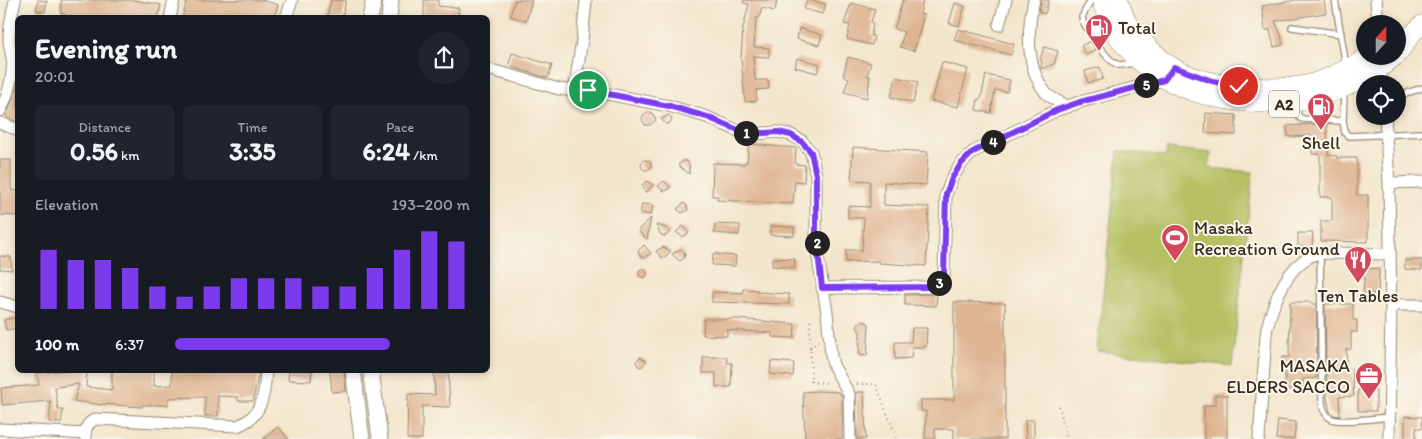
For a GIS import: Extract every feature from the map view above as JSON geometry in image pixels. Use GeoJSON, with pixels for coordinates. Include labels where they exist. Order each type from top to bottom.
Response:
{"type":"FeatureCollection","features":[{"type":"Feature","properties":{"kind":"main road","name":"A2"},"geometry":{"type":"LineString","coordinates":[[1101,0],[1105,13],[1119,38],[1169,74],[1184,90],[1205,96],[1237,102],[1286,98],[1309,100],[1344,87],[1378,66]]}},
{"type":"Feature","properties":{"kind":"main road","name":"A2"},"geometry":{"type":"LineString","coordinates":[[1119,0],[1146,56]]}},
{"type":"Feature","properties":{"kind":"main road","name":"A2"},"geometry":{"type":"LineString","coordinates":[[1406,43],[1415,31]]}},
{"type":"Feature","properties":{"kind":"main road","name":"A2"},"geometry":{"type":"LineString","coordinates":[[1286,98],[1309,84],[1346,68],[1378,66]]}},
{"type":"Feature","properties":{"kind":"street"},"geometry":{"type":"LineString","coordinates":[[0,111],[5,102],[10,79],[12,60],[9,40],[11,15],[15,0]]}},
{"type":"Feature","properties":{"kind":"street"},"geometry":{"type":"LineString","coordinates":[[171,15],[174,0]]}},
{"type":"Feature","properties":{"kind":"street"},"geometry":{"type":"LineString","coordinates":[[287,15],[292,0]]}},
{"type":"Feature","properties":{"kind":"street"},"geometry":{"type":"LineString","coordinates":[[371,15],[374,0]]}},
{"type":"Feature","properties":{"kind":"street"},"geometry":{"type":"LineString","coordinates":[[390,15],[392,0]]}},
{"type":"Feature","properties":{"kind":"street"},"geometry":{"type":"LineString","coordinates":[[574,91],[586,0]]}},
{"type":"Feature","properties":{"kind":"street"},"geometry":{"type":"LineString","coordinates":[[998,26],[1006,0]]}},
{"type":"Feature","properties":{"kind":"street"},"geometry":{"type":"LineString","coordinates":[[1034,0],[1031,13],[1029,48],[1034,71],[1045,93],[1068,107]]}},
{"type":"Feature","properties":{"kind":"street"},"geometry":{"type":"LineString","coordinates":[[1376,0],[1377,15]]}},
{"type":"Feature","properties":{"kind":"street"},"geometry":{"type":"LineString","coordinates":[[490,70],[559,89],[588,90],[669,106],[707,117],[743,132],[752,134],[778,132],[791,135],[802,142],[811,152],[816,175],[816,234],[822,288],[827,312],[831,356],[849,394],[850,439]]}},
{"type":"Feature","properties":{"kind":"street"},"geometry":{"type":"LineString","coordinates":[[822,288],[932,287],[937,285],[944,275],[946,194],[952,178],[961,164],[973,152],[1068,107],[1169,74]]}},
{"type":"Feature","properties":{"kind":"street"},"geometry":{"type":"LineString","coordinates":[[0,123],[15,129]]}},
{"type":"Feature","properties":{"kind":"street"},"geometry":{"type":"LineString","coordinates":[[1386,125],[1391,305],[1390,439]]}},
{"type":"Feature","properties":{"kind":"street"},"geometry":{"type":"LineString","coordinates":[[1389,183],[1422,182]]}},
{"type":"Feature","properties":{"kind":"street"},"geometry":{"type":"LineString","coordinates":[[1259,439],[1267,330],[1273,307],[1285,283],[1298,264],[1310,256],[1320,253],[1390,254]]}},
{"type":"Feature","properties":{"kind":"street"},"geometry":{"type":"LineString","coordinates":[[0,302],[15,306]]}},
{"type":"Feature","properties":{"kind":"street"},"geometry":{"type":"LineString","coordinates":[[1391,305],[1422,305]]}},
{"type":"Feature","properties":{"kind":"street"},"geometry":{"type":"LineString","coordinates":[[0,429],[86,436],[90,422],[96,419],[237,426],[247,422],[259,408],[266,386],[266,373]]}},
{"type":"Feature","properties":{"kind":"street"},"geometry":{"type":"LineString","coordinates":[[353,373],[362,439]]}},
{"type":"Feature","properties":{"kind":"street"},"geometry":{"type":"LineString","coordinates":[[371,373],[380,439]]}},
{"type":"Feature","properties":{"kind":"lane"},"geometry":{"type":"LineString","coordinates":[[1091,0],[1082,17],[1083,22],[1111,62],[1120,65],[1146,56]]}},
{"type":"Feature","properties":{"kind":"lane"},"geometry":{"type":"LineString","coordinates":[[1335,0],[1346,68]]}},
{"type":"Feature","properties":{"kind":"lane"},"geometry":{"type":"LineString","coordinates":[[1292,27],[1340,34]]}},
{"type":"Feature","properties":{"kind":"lane"},"geometry":{"type":"LineString","coordinates":[[1344,87],[1343,121],[1345,133],[1349,136],[1422,133]]}},
{"type":"Feature","properties":{"kind":"lane"},"geometry":{"type":"LineString","coordinates":[[1406,93],[1422,88]]}},
{"type":"Feature","properties":{"kind":"lane"},"geometry":{"type":"LineString","coordinates":[[1286,98],[1302,120],[1343,121]]}},
{"type":"Feature","properties":{"kind":"lane"},"geometry":{"type":"LineString","coordinates":[[1320,253],[1322,403],[1324,412],[1332,419],[1341,420],[1389,417]]}},
{"type":"Feature","properties":{"kind":"path"},"geometry":{"type":"LineString","coordinates":[[810,321],[811,382],[876,384],[897,439]]}},
{"type":"Feature","properties":{"kind":"path"},"geometry":{"type":"LineString","coordinates":[[1059,406],[1067,439]]}},
{"type":"Feature","properties":{"kind":"green space","name":"Masaka Recreation Ground"},"geometry":{"type":"Polygon","coordinates":[[[1167,148],[1211,153],[1209,168],[1253,172],[1232,366],[1097,351],[1118,151],[1166,156],[1167,148]]]}},
{"type":"Feature","properties":{"kind":"building"},"geometry":{"type":"Polygon","coordinates":[[[38,0],[47,1],[45,12],[36,10],[38,0]]]}},
{"type":"Feature","properties":{"kind":"building"},"geometry":{"type":"Polygon","coordinates":[[[61,0],[134,0],[161,5],[159,15],[61,14],[61,0]]]}},
{"type":"Feature","properties":{"kind":"building"},"geometry":{"type":"Polygon","coordinates":[[[187,0],[262,0],[278,5],[275,15],[253,13],[252,15],[183,15],[187,0]]]}},
{"type":"Feature","properties":{"kind":"building"},"geometry":{"type":"Polygon","coordinates":[[[331,0],[346,0],[343,15],[328,15],[331,0]]]}},
{"type":"Feature","properties":{"kind":"building"},"geometry":{"type":"Polygon","coordinates":[[[424,0],[438,0],[438,6],[459,8],[458,15],[424,15],[424,0]]]}},
{"type":"Feature","properties":{"kind":"building"},"geometry":{"type":"Polygon","coordinates":[[[515,0],[532,0],[526,21],[510,16],[515,0]]]}},
{"type":"Feature","properties":{"kind":"building"},"geometry":{"type":"Polygon","coordinates":[[[744,0],[777,0],[775,11],[762,8],[759,18],[756,18],[754,47],[769,48],[769,57],[753,56],[755,80],[768,80],[769,89],[756,90],[757,101],[745,102],[741,58],[743,28],[749,4],[743,3],[744,0]]]}},
{"type":"Feature","properties":{"kind":"building"},"geometry":{"type":"Polygon","coordinates":[[[807,0],[826,4],[823,14],[804,9],[807,0]]]}},
{"type":"Feature","properties":{"kind":"building"},"geometry":{"type":"Polygon","coordinates":[[[903,0],[923,0],[920,14],[924,15],[914,51],[900,47],[904,32],[894,29],[903,0]]]}},
{"type":"Feature","properties":{"kind":"building"},"geometry":{"type":"Polygon","coordinates":[[[1041,0],[1049,0],[1045,14],[1039,12],[1041,0]]]}},
{"type":"Feature","properties":{"kind":"building"},"geometry":{"type":"Polygon","coordinates":[[[1296,0],[1324,0],[1326,13],[1275,21],[1283,45],[1274,47],[1270,30],[1265,30],[1262,6],[1296,0]]]}},
{"type":"Feature","properties":{"kind":"building"},"geometry":{"type":"Polygon","coordinates":[[[851,3],[875,9],[871,22],[873,23],[871,36],[874,36],[872,45],[847,39],[850,25],[844,24],[851,3]]]}},
{"type":"Feature","properties":{"kind":"building"},"geometry":{"type":"Polygon","coordinates":[[[955,3],[965,6],[959,26],[949,23],[955,3]]]}},
{"type":"Feature","properties":{"kind":"building"},"geometry":{"type":"Polygon","coordinates":[[[799,28],[822,35],[819,45],[797,39],[799,28]]]}},
{"type":"Feature","properties":{"kind":"building"},"geometry":{"type":"Polygon","coordinates":[[[958,29],[1014,44],[1011,55],[954,40],[958,29]]]}},
{"type":"Feature","properties":{"kind":"building"},"geometry":{"type":"Polygon","coordinates":[[[1090,41],[1096,50],[1086,55],[1081,46],[1090,41]]]}},
{"type":"Feature","properties":{"kind":"building"},"geometry":{"type":"Polygon","coordinates":[[[1044,47],[1058,51],[1054,64],[1041,69],[1042,61],[1040,60],[1044,47]]]}},
{"type":"Feature","properties":{"kind":"building"},"geometry":{"type":"Polygon","coordinates":[[[512,53],[552,65],[548,78],[508,66],[512,53]]]}},
{"type":"Feature","properties":{"kind":"building"},"geometry":{"type":"Polygon","coordinates":[[[848,57],[871,63],[867,76],[870,76],[867,98],[844,92],[849,78],[843,76],[848,57]]]}},
{"type":"Feature","properties":{"kind":"building"},"geometry":{"type":"Polygon","coordinates":[[[797,58],[820,64],[817,73],[795,67],[797,58]]]}},
{"type":"Feature","properties":{"kind":"building"},"geometry":{"type":"Polygon","coordinates":[[[942,62],[968,69],[958,107],[931,101],[942,62]]]}},
{"type":"Feature","properties":{"kind":"building"},"geometry":{"type":"Polygon","coordinates":[[[1100,67],[1103,79],[1088,83],[1085,71],[1100,67]]]}},
{"type":"Feature","properties":{"kind":"building"},"geometry":{"type":"Polygon","coordinates":[[[986,75],[1010,80],[1007,92],[995,90],[991,113],[976,110],[978,99],[981,99],[986,75]]]}},
{"type":"Feature","properties":{"kind":"building"},"geometry":{"type":"Polygon","coordinates":[[[896,77],[918,82],[913,103],[891,97],[896,77]]]}},
{"type":"Feature","properties":{"kind":"building"},"geometry":{"type":"Polygon","coordinates":[[[15,93],[15,121],[6,117],[15,93]]]}},
{"type":"Feature","properties":{"kind":"building"},"geometry":{"type":"Polygon","coordinates":[[[1326,111],[1327,116],[1312,115],[1311,112],[1326,111]]]}},
{"type":"Feature","properties":{"kind":"building"},"geometry":{"type":"Polygon","coordinates":[[[648,112],[653,114],[656,120],[650,125],[645,125],[642,119],[644,114],[648,112]]]}},
{"type":"Feature","properties":{"kind":"building"},"geometry":{"type":"Polygon","coordinates":[[[1206,113],[1236,115],[1236,135],[1205,133],[1206,113]]]}},
{"type":"Feature","properties":{"kind":"building"},"geometry":{"type":"Polygon","coordinates":[[[669,115],[672,119],[670,123],[666,124],[661,119],[669,115]]]}},
{"type":"Feature","properties":{"kind":"building"},"geometry":{"type":"Polygon","coordinates":[[[1327,125],[1328,155],[1337,156],[1337,158],[1357,158],[1357,195],[1368,195],[1368,242],[1321,241],[1321,221],[1332,221],[1332,197],[1320,197],[1320,154],[1312,154],[1311,136],[1288,137],[1287,126],[1327,125]]]}},
{"type":"Feature","properties":{"kind":"building"},"geometry":{"type":"Polygon","coordinates":[[[749,144],[796,148],[795,164],[805,165],[804,182],[795,181],[793,204],[717,200],[718,196],[712,196],[713,163],[744,164],[747,162],[749,144]]]}},
{"type":"Feature","properties":{"kind":"building"},"geometry":{"type":"Polygon","coordinates":[[[853,147],[928,152],[926,185],[884,182],[884,205],[929,207],[926,266],[879,263],[879,261],[846,262],[846,250],[862,250],[864,218],[848,218],[848,206],[870,207],[870,181],[851,180],[853,147]]]}},
{"type":"Feature","properties":{"kind":"building"},"geometry":{"type":"Polygon","coordinates":[[[0,160],[11,160],[11,190],[15,191],[15,216],[0,215],[0,160]]]}},
{"type":"Feature","properties":{"kind":"building"},"geometry":{"type":"Polygon","coordinates":[[[644,160],[648,160],[651,165],[650,169],[644,170],[641,167],[641,163],[644,160]]]}},
{"type":"Feature","properties":{"kind":"building"},"geometry":{"type":"Polygon","coordinates":[[[683,161],[687,161],[689,164],[689,174],[678,165],[683,161]]]}},
{"type":"Feature","properties":{"kind":"building"},"geometry":{"type":"Polygon","coordinates":[[[647,181],[653,185],[646,193],[642,185],[647,181]]]}},
{"type":"Feature","properties":{"kind":"building"},"geometry":{"type":"Polygon","coordinates":[[[664,181],[670,186],[668,190],[664,191],[658,186],[664,181]]]}},
{"type":"Feature","properties":{"kind":"building"},"geometry":{"type":"Polygon","coordinates":[[[684,203],[688,210],[682,213],[677,209],[684,203]]]}},
{"type":"Feature","properties":{"kind":"building"},"geometry":{"type":"Polygon","coordinates":[[[642,204],[653,205],[651,215],[640,213],[642,204]]]}},
{"type":"Feature","properties":{"kind":"building"},"geometry":{"type":"Polygon","coordinates":[[[651,218],[647,239],[639,231],[651,218]]]}},
{"type":"Feature","properties":{"kind":"building"},"geometry":{"type":"Polygon","coordinates":[[[715,224],[740,225],[739,235],[714,233],[715,224]]]}},
{"type":"Feature","properties":{"kind":"building"},"geometry":{"type":"Polygon","coordinates":[[[656,225],[666,228],[671,232],[665,236],[661,235],[656,225]]]}},
{"type":"Feature","properties":{"kind":"building"},"geometry":{"type":"Polygon","coordinates":[[[683,226],[689,233],[683,237],[676,232],[683,226]]]}},
{"type":"Feature","properties":{"kind":"building"},"geometry":{"type":"Polygon","coordinates":[[[770,226],[794,227],[794,236],[770,235],[770,226]]]}},
{"type":"Feature","properties":{"kind":"building"},"geometry":{"type":"Polygon","coordinates":[[[1298,233],[1313,233],[1312,247],[1298,247],[1298,233]]]}},
{"type":"Feature","properties":{"kind":"building"},"geometry":{"type":"Polygon","coordinates":[[[644,245],[651,253],[644,258],[640,256],[638,251],[644,245]]]}},
{"type":"Feature","properties":{"kind":"building"},"geometry":{"type":"Polygon","coordinates":[[[663,247],[671,251],[662,258],[656,251],[663,247]]]}},
{"type":"Feature","properties":{"kind":"building"},"geometry":{"type":"Polygon","coordinates":[[[681,249],[685,253],[684,258],[680,261],[672,254],[681,249]]]}},
{"type":"Feature","properties":{"kind":"building"},"geometry":{"type":"Polygon","coordinates":[[[713,254],[736,256],[735,266],[712,265],[713,254]]]}},
{"type":"Feature","properties":{"kind":"building"},"geometry":{"type":"Polygon","coordinates":[[[0,256],[11,257],[12,270],[0,269],[0,256]]]}},
{"type":"Feature","properties":{"kind":"building"},"geometry":{"type":"Polygon","coordinates":[[[772,258],[795,259],[794,268],[772,266],[772,258]]]}},
{"type":"Feature","properties":{"kind":"building"},"geometry":{"type":"Polygon","coordinates":[[[1405,260],[1422,260],[1422,270],[1405,269],[1405,260]]]}},
{"type":"Feature","properties":{"kind":"building"},"geometry":{"type":"Polygon","coordinates":[[[643,268],[648,273],[643,278],[638,273],[643,268]]]}},
{"type":"Feature","properties":{"kind":"building"},"geometry":{"type":"Polygon","coordinates":[[[1365,268],[1379,269],[1378,294],[1363,293],[1365,268]]]}},
{"type":"Feature","properties":{"kind":"building"},"geometry":{"type":"Polygon","coordinates":[[[743,289],[789,294],[789,304],[712,302],[712,292],[743,293],[743,289]]]}},
{"type":"Feature","properties":{"kind":"building"},"geometry":{"type":"Polygon","coordinates":[[[905,295],[937,295],[936,306],[905,305],[905,295]]]}},
{"type":"Feature","properties":{"kind":"building"},"geometry":{"type":"Polygon","coordinates":[[[954,302],[1005,303],[1005,439],[954,439],[954,429],[935,429],[935,439],[925,439],[926,411],[921,411],[921,400],[954,400],[954,302]]]}},
{"type":"Feature","properties":{"kind":"building"},"geometry":{"type":"Polygon","coordinates":[[[1290,302],[1311,302],[1311,304],[1316,304],[1317,378],[1303,379],[1303,389],[1285,390],[1285,366],[1282,366],[1282,357],[1289,357],[1290,302]]]}},
{"type":"Feature","properties":{"kind":"building"},"geometry":{"type":"Polygon","coordinates":[[[1325,304],[1353,304],[1353,320],[1357,320],[1357,332],[1351,332],[1351,349],[1346,349],[1347,369],[1352,369],[1354,396],[1339,397],[1340,416],[1330,412],[1327,398],[1325,304]]]}},
{"type":"Feature","properties":{"kind":"building"},"geometry":{"type":"Polygon","coordinates":[[[15,317],[15,328],[6,330],[4,320],[15,317]]]}},
{"type":"Feature","properties":{"kind":"building"},"geometry":{"type":"Polygon","coordinates":[[[704,319],[737,319],[795,324],[794,338],[772,337],[772,333],[727,330],[727,336],[703,335],[704,319]]]}},
{"type":"Feature","properties":{"kind":"building"},"geometry":{"type":"Polygon","coordinates":[[[864,321],[869,324],[867,356],[859,355],[860,333],[857,326],[864,321]]]}},
{"type":"Feature","properties":{"kind":"building"},"geometry":{"type":"Polygon","coordinates":[[[912,328],[927,328],[926,347],[912,347],[911,358],[895,359],[895,342],[911,342],[912,328]]]}},
{"type":"Feature","properties":{"kind":"building"},"geometry":{"type":"Polygon","coordinates":[[[640,357],[647,361],[641,367],[636,362],[640,357]]]}},
{"type":"Feature","properties":{"kind":"building"},"geometry":{"type":"Polygon","coordinates":[[[703,357],[727,357],[727,363],[732,363],[731,387],[716,387],[716,373],[703,373],[703,357]]]}},
{"type":"Feature","properties":{"kind":"building"},"geometry":{"type":"Polygon","coordinates":[[[771,361],[794,363],[793,376],[770,374],[771,361]]]}},
{"type":"Feature","properties":{"kind":"building"},"geometry":{"type":"Polygon","coordinates":[[[37,373],[87,373],[86,387],[112,390],[112,373],[154,373],[154,386],[172,385],[172,373],[258,373],[253,401],[238,401],[238,397],[218,396],[218,416],[205,416],[205,397],[168,398],[168,405],[142,405],[142,407],[102,405],[74,401],[79,384],[55,387],[58,410],[63,410],[61,423],[49,422],[51,401],[2,405],[1,388],[39,385],[37,373]]]}},
{"type":"Feature","properties":{"kind":"building"},"geometry":{"type":"Polygon","coordinates":[[[289,373],[312,373],[311,381],[288,380],[289,373]]]}},
{"type":"Feature","properties":{"kind":"building"},"geometry":{"type":"Polygon","coordinates":[[[330,373],[344,373],[346,391],[332,392],[330,373]]]}},
{"type":"Feature","properties":{"kind":"building"},"geometry":{"type":"Polygon","coordinates":[[[434,373],[448,373],[450,407],[422,406],[422,439],[407,439],[408,394],[435,395],[434,373]]]}},
{"type":"Feature","properties":{"kind":"building"},"geometry":{"type":"Polygon","coordinates":[[[1358,390],[1376,390],[1376,411],[1358,411],[1358,390]]]}},
{"type":"Feature","properties":{"kind":"building"},"geometry":{"type":"Polygon","coordinates":[[[803,392],[838,392],[842,396],[842,439],[805,439],[803,392]]]}},
{"type":"Feature","properties":{"kind":"building"},"geometry":{"type":"Polygon","coordinates":[[[856,392],[864,392],[866,439],[857,439],[856,392]]]}},
{"type":"Feature","properties":{"kind":"building"},"geometry":{"type":"Polygon","coordinates":[[[1215,395],[1227,395],[1227,439],[1204,439],[1204,406],[1215,405],[1215,395]]]}},
{"type":"Feature","properties":{"kind":"building"},"geometry":{"type":"Polygon","coordinates":[[[1405,416],[1422,417],[1422,428],[1416,428],[1416,439],[1405,439],[1405,416]]]}},
{"type":"Feature","properties":{"kind":"building"},"geometry":{"type":"Polygon","coordinates":[[[1025,420],[1034,420],[1034,439],[1026,439],[1025,420]]]}},
{"type":"Feature","properties":{"kind":"building"},"geometry":{"type":"Polygon","coordinates":[[[1278,420],[1296,422],[1294,439],[1276,439],[1278,420]]]}},
{"type":"Feature","properties":{"kind":"building"},"geometry":{"type":"Polygon","coordinates":[[[278,427],[289,439],[263,439],[278,427]]]}},
{"type":"Feature","properties":{"kind":"place","name":"Total"},"geometry":{"type":"Point","coordinates":[1099,52]}},
{"type":"Feature","properties":{"kind":"place","name":"Shell"},"geometry":{"type":"Point","coordinates":[1321,131]}},
{"type":"Feature","properties":{"kind":"place","name":"Masaka Recreation Ground"},"geometry":{"type":"Point","coordinates":[1175,262]}},
{"type":"Feature","properties":{"kind":"place","name":"Ten Tables"},"geometry":{"type":"Point","coordinates":[1358,284]}},
{"type":"Feature","properties":{"kind":"place","name":"MASAKA ELDERS SACCO"},"geometry":{"type":"Point","coordinates":[1369,400]}},
{"type":"Feature","properties":{"kind":"route"},"geometry":{"type":"LineString","coordinates":[[588,90],[669,106],[707,117],[743,132],[752,134],[778,132],[791,135],[802,142],[811,152],[816,175],[816,234],[822,288],[932,287],[937,285],[944,275],[946,194],[952,178],[961,164],[973,152],[1057,110],[1164,80],[1174,67],[1212,81],[1239,86]]}}]}
